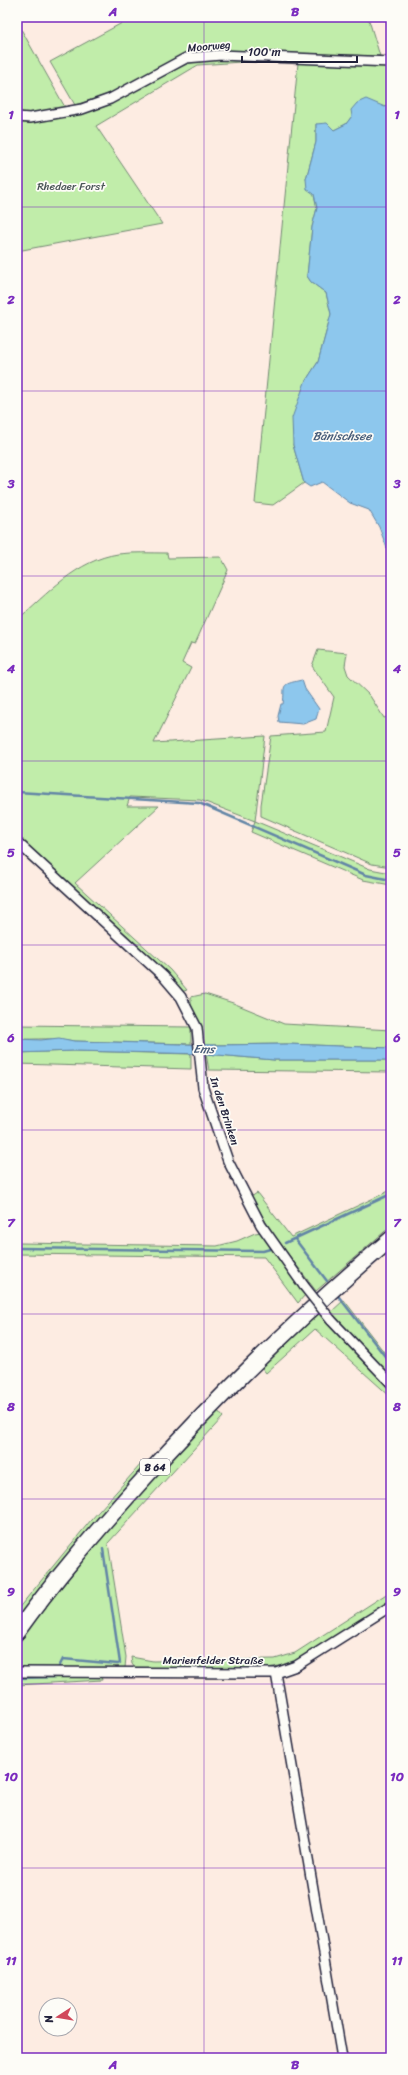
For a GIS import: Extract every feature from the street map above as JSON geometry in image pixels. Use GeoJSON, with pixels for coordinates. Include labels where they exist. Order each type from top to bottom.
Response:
{"type":"FeatureCollection","features":[{"type":"Feature","properties":{"kind":"main road","name":"B 64"},"geometry":{"type":"LineString","coordinates":[[17,1632],[77,1554],[236,1380],[327,1295],[391,1239]]}},
{"type":"Feature","properties":{"kind":"street","name":"Moorweg"},"geometry":{"type":"LineString","coordinates":[[17,117],[30,118],[82,109],[110,99],[186,58],[221,55],[391,62]]}},
{"type":"Feature","properties":{"kind":"street","name":"In den Brinken"},"geometry":{"type":"LineString","coordinates":[[17,842],[163,976],[181,997],[195,1023],[199,1039],[199,1059],[203,1088],[228,1161],[262,1225],[304,1286],[331,1320],[391,1383]]}},
{"type":"Feature","properties":{"kind":"street","name":"Marienfelder Straße"},"geometry":{"type":"LineString","coordinates":[[19,1672],[276,1673],[296,1666],[391,1606]]}},
{"type":"Feature","properties":{"kind":"street"},"geometry":{"type":"LineString","coordinates":[[276,1673],[342,2058]]}},
{"type":"Feature","properties":{"kind":"green space"},"geometry":{"type":"Polygon","coordinates":[[[133,17],[368,17],[380,56],[222,51],[185,54],[107,95],[75,105],[50,62],[133,17]]]}},
{"type":"Feature","properties":{"kind":"green space","name":"Rhedaer Forst"},"geometry":{"type":"Polygon","coordinates":[[[17,22],[70,116],[111,102],[189,63],[221,59],[238,59],[241,62],[198,65],[96,126],[162,224],[17,251],[17,22]]]}},
{"type":"Feature","properties":{"kind":"green space"},"geometry":{"type":"Polygon","coordinates":[[[298,63],[391,66],[391,105],[352,116],[346,124],[334,130],[316,124],[316,142],[306,179],[314,194],[317,208],[312,227],[307,276],[311,282],[326,293],[331,314],[318,362],[305,382],[293,445],[304,483],[273,505],[255,503],[298,63]]]}},
{"type":"Feature","properties":{"kind":"green space"},"geometry":{"type":"Polygon","coordinates":[[[167,553],[168,558],[221,557],[228,570],[195,644],[191,643],[182,663],[191,668],[154,743],[265,736],[255,821],[200,800],[130,797],[127,806],[159,806],[75,883],[170,970],[187,990],[181,992],[166,974],[17,836],[17,620],[51,589],[89,563],[103,557],[118,554],[167,553]]]}},
{"type":"Feature","properties":{"kind":"green space"},"geometry":{"type":"Polygon","coordinates":[[[318,650],[347,653],[345,666],[348,675],[370,696],[384,718],[391,716],[391,867],[372,864],[261,816],[261,805],[271,736],[326,732],[334,697],[312,666],[318,650]]]}},
{"type":"Feature","properties":{"kind":"green space"},"geometry":{"type":"Polygon","coordinates":[[[255,821],[370,869],[391,873],[391,885],[363,880],[251,832],[255,821]]]}},
{"type":"Feature","properties":{"kind":"green space"},"geometry":{"type":"Polygon","coordinates":[[[205,994],[233,1003],[284,1024],[391,1030],[391,1048],[287,1044],[204,1045],[202,1027],[191,1005],[191,997],[205,994]]]}},
{"type":"Feature","properties":{"kind":"green space"},"geometry":{"type":"Polygon","coordinates":[[[17,1025],[191,1027],[191,1044],[17,1039],[17,1025]]]}},
{"type":"Feature","properties":{"kind":"green space"},"geometry":{"type":"Polygon","coordinates":[[[74,1051],[191,1054],[191,1069],[17,1064],[17,1053],[74,1051]]]}},
{"type":"Feature","properties":{"kind":"green space"},"geometry":{"type":"Polygon","coordinates":[[[206,1054],[274,1060],[391,1060],[391,1072],[209,1070],[206,1054]]]}},
{"type":"Feature","properties":{"kind":"green space"},"geometry":{"type":"Polygon","coordinates":[[[391,1190],[391,1226],[316,1291],[273,1234],[251,1197],[257,1193],[291,1237],[391,1190]]]}},
{"type":"Feature","properties":{"kind":"green space"},"geometry":{"type":"Polygon","coordinates":[[[262,1232],[305,1295],[298,1303],[264,1257],[17,1254],[17,1244],[19,1243],[217,1246],[262,1232]]]}},
{"type":"Feature","properties":{"kind":"green space"},"geometry":{"type":"Polygon","coordinates":[[[344,1300],[391,1361],[391,1377],[355,1340],[331,1312],[344,1300]]]}},
{"type":"Feature","properties":{"kind":"green space"},"geometry":{"type":"Polygon","coordinates":[[[319,1313],[391,1389],[391,1397],[315,1329],[266,1373],[262,1368],[319,1313]]]}},
{"type":"Feature","properties":{"kind":"green space"},"geometry":{"type":"Polygon","coordinates":[[[217,1410],[223,1417],[108,1543],[126,1657],[125,1668],[17,1668],[17,1646],[36,1619],[107,1531],[217,1410]]]}},
{"type":"Feature","properties":{"kind":"green space"},"geometry":{"type":"Polygon","coordinates":[[[142,1463],[144,1469],[97,1521],[17,1618],[17,1610],[91,1520],[142,1463]]]}},
{"type":"Feature","properties":{"kind":"green space"},"geometry":{"type":"Polygon","coordinates":[[[391,1591],[391,1602],[296,1661],[284,1665],[262,1669],[135,1668],[132,1664],[131,1657],[153,1661],[275,1659],[295,1653],[391,1591]]]}},
{"type":"Feature","properties":{"kind":"green space"},"geometry":{"type":"Polygon","coordinates":[[[17,1676],[101,1676],[102,1680],[17,1685],[17,1676]]]}},
{"type":"Feature","properties":{"kind":"water","name":"Bänischsee"},"geometry":{"type":"Polygon","coordinates":[[[366,99],[385,107],[391,105],[391,559],[379,527],[369,510],[350,503],[322,482],[310,487],[304,483],[293,445],[292,418],[305,382],[318,362],[331,314],[326,293],[311,282],[307,276],[312,227],[317,208],[314,194],[307,189],[306,179],[316,142],[316,124],[327,123],[334,130],[346,124],[352,116],[351,110],[357,103],[366,99]]]}},
{"type":"Feature","properties":{"kind":"water"},"geometry":{"type":"Polygon","coordinates":[[[302,680],[305,689],[319,709],[316,719],[303,724],[279,722],[278,716],[281,704],[283,704],[284,689],[286,685],[302,680]]]}},
{"type":"Feature","properties":{"kind":"water","name":"Ems"},"geometry":{"type":"Polygon","coordinates":[[[59,1038],[74,1041],[216,1045],[287,1044],[391,1048],[391,1060],[274,1060],[206,1054],[74,1051],[17,1053],[17,1039],[41,1040],[59,1038]]]}},
{"type":"Feature","properties":{"kind":"waterway"},"geometry":{"type":"LineString","coordinates":[[17,792],[199,803],[366,875],[391,880]]}},
{"type":"Feature","properties":{"kind":"waterway"},"geometry":{"type":"LineString","coordinates":[[285,1243],[391,1194]]}},
{"type":"Feature","properties":{"kind":"waterway"},"geometry":{"type":"LineString","coordinates":[[295,1239],[327,1281]]}},
{"type":"Feature","properties":{"kind":"waterway"},"geometry":{"type":"LineString","coordinates":[[17,1248],[263,1251],[270,1249]]}},
{"type":"Feature","properties":{"kind":"waterway"},"geometry":{"type":"LineString","coordinates":[[339,1297],[391,1364]]}},
{"type":"Feature","properties":{"kind":"waterway"},"geometry":{"type":"LineString","coordinates":[[59,1667],[63,1659],[120,1663],[103,1549]]}},
{"type":"Feature","properties":{"kind":"waterway"},"geometry":{"type":"LineString","coordinates":[[17,1678],[54,1677]]}}]}
